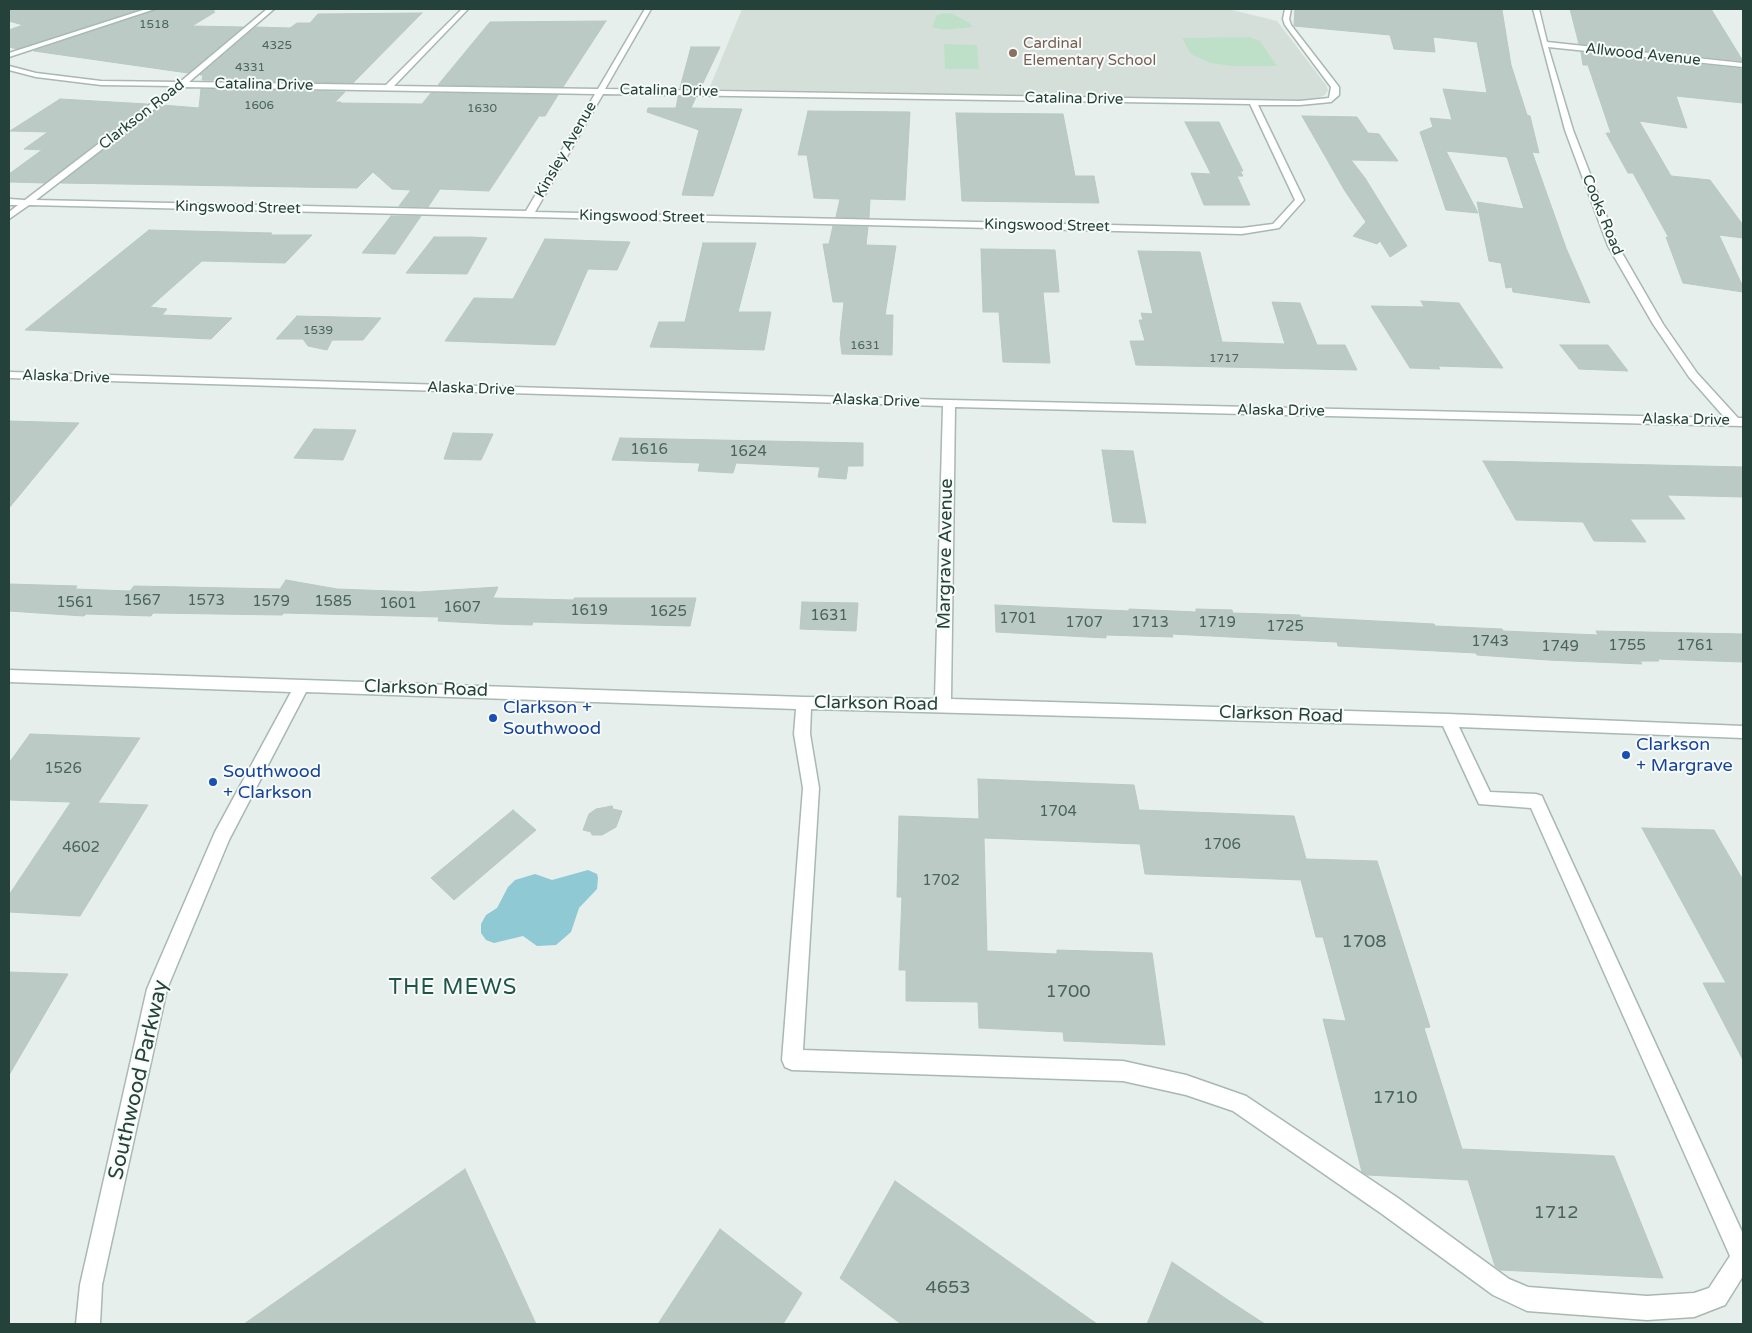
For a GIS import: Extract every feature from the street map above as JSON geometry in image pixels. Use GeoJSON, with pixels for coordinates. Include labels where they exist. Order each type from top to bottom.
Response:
{"type":"FeatureCollection","features":[{"type":"Feature","properties":{"kind":"street"},"geometry":{"type":"LineString","coordinates":[[9,55],[152,9]]}},
{"type":"Feature","properties":{"kind":"street","name":"Clarkson Road"},"geometry":{"type":"LineString","coordinates":[[9,216],[182,84],[271,9]]}},
{"type":"Feature","properties":{"kind":"street"},"geometry":{"type":"LineString","coordinates":[[389,86],[465,9]]}},
{"type":"Feature","properties":{"kind":"street","name":"Kinsley Avenue"},"geometry":{"type":"LineString","coordinates":[[530,214],[648,9]]}},
{"type":"Feature","properties":{"kind":"street","name":"Catalina Drive"},"geometry":{"type":"LineString","coordinates":[[9,68],[36,75],[101,82],[182,84],[389,86],[1300,103],[1331,100],[1335,96],[1334,87],[1288,25],[1286,19],[1288,9]]}},
{"type":"Feature","properties":{"kind":"street","name":"Cooks Road"},"geometry":{"type":"LineString","coordinates":[[1536,9],[1569,130],[1613,246],[1658,324],[1693,375],[1738,422]]}},
{"type":"Feature","properties":{"kind":"street","name":"Allwood Avenue"},"geometry":{"type":"LineString","coordinates":[[1544,44],[1743,65]]}},
{"type":"Feature","properties":{"kind":"street","name":"Kingswood Street"},"geometry":{"type":"LineString","coordinates":[[9,202],[1242,231],[1276,226],[1300,200],[1253,102]]}},
{"type":"Feature","properties":{"kind":"street","name":"Alaska Drive"},"geometry":{"type":"LineString","coordinates":[[9,375],[949,403],[1738,422]]}},
{"type":"Feature","properties":{"kind":"street","name":"Margrave Avenue"},"geometry":{"type":"LineString","coordinates":[[943,705],[949,403]]}},
{"type":"Feature","properties":{"kind":"street","name":"Clarkson Road"},"geometry":{"type":"LineString","coordinates":[[9,676],[804,703],[943,705],[1448,720],[1743,732]]}},
{"type":"Feature","properties":{"kind":"street","name":"Southwood Parkway"},"geometry":{"type":"LineString","coordinates":[[88,1324],[91,1285],[157,989],[221,837],[302,685]]}},
{"type":"Feature","properties":{"kind":"street"},"geometry":{"type":"LineString","coordinates":[[804,703],[802,734],[811,788],[792,1060],[1123,1071],[1186,1084],[1239,1104],[1382,1201],[1501,1287],[1527,1298],[1647,1308],[1694,1305],[1716,1297],[1743,1258],[1536,800],[1485,799],[1448,720]]}},
{"type":"Feature","properties":{"kind":"shaded area","name":"Cardinal Elementary School"},"geometry":{"type":"Polygon","coordinates":[[[742,9],[1228,9],[1277,21],[1328,90],[1325,95],[1318,98],[1302,100],[709,89],[742,9]]]}},
{"type":"Feature","properties":{"kind":"green space"},"geometry":{"type":"Polygon","coordinates":[[[944,13],[953,14],[970,23],[972,27],[944,30],[932,27],[937,15],[944,13]]]}},
{"type":"Feature","properties":{"kind":"green space"},"geometry":{"type":"Polygon","coordinates":[[[1249,37],[1260,41],[1277,66],[1232,66],[1210,63],[1191,54],[1182,38],[1249,37]]]}},
{"type":"Feature","properties":{"kind":"green space"},"geometry":{"type":"Polygon","coordinates":[[[944,44],[977,45],[979,69],[945,69],[944,44]]]}},
{"type":"Feature","properties":{"kind":"water"},"geometry":{"type":"Polygon","coordinates":[[[588,870],[597,874],[597,889],[579,908],[571,932],[556,945],[537,946],[523,936],[494,943],[486,940],[481,933],[481,924],[486,915],[497,908],[508,887],[515,880],[535,874],[552,880],[588,870]]]}},
{"type":"Feature","properties":{"kind":"building"},"geometry":{"type":"Polygon","coordinates":[[[9,9],[141,9],[17,49],[9,47],[9,30],[23,25],[9,21],[9,9]]]}},
{"type":"Feature","properties":{"kind":"building"},"geometry":{"type":"Polygon","coordinates":[[[157,9],[216,9],[212,12],[215,12],[192,26],[243,27],[188,73],[34,51],[157,9]]]}},
{"type":"Feature","properties":{"kind":"building"},"geometry":{"type":"Polygon","coordinates":[[[1295,9],[1502,10],[1511,65],[1527,115],[1530,116],[1539,153],[1532,152],[1566,248],[1590,303],[1513,292],[1512,287],[1506,288],[1501,263],[1489,261],[1477,202],[1524,209],[1507,157],[1446,151],[1478,213],[1446,210],[1420,132],[1433,127],[1430,118],[1452,120],[1443,89],[1487,93],[1477,42],[1433,37],[1435,52],[1394,49],[1390,35],[1294,26],[1295,9]]]}},
{"type":"Feature","properties":{"kind":"building"},"geometry":{"type":"Polygon","coordinates":[[[1570,9],[1711,9],[1743,61],[1579,44],[1570,9]]]}},
{"type":"Feature","properties":{"kind":"building"},"geometry":{"type":"Polygon","coordinates":[[[422,13],[353,83],[202,80],[203,75],[200,75],[256,27],[290,28],[297,23],[310,23],[318,14],[422,13]]]}},
{"type":"Feature","properties":{"kind":"building"},"geometry":{"type":"Polygon","coordinates":[[[606,21],[563,87],[438,85],[490,22],[606,21]]]}},
{"type":"Feature","properties":{"kind":"building"},"geometry":{"type":"Polygon","coordinates":[[[691,47],[720,47],[700,89],[680,88],[691,47]]]}},
{"type":"Feature","properties":{"kind":"building"},"geometry":{"type":"Polygon","coordinates":[[[1581,52],[1743,69],[1743,103],[1676,96],[1687,128],[1639,121],[1671,176],[1710,180],[1743,225],[1743,238],[1719,235],[1743,287],[1743,292],[1683,283],[1666,237],[1669,238],[1633,173],[1628,173],[1606,133],[1611,133],[1588,65],[1583,65],[1581,52]]]}},
{"type":"Feature","properties":{"kind":"building"},"geometry":{"type":"Polygon","coordinates":[[[201,89],[345,92],[335,102],[340,103],[422,104],[431,93],[558,95],[545,116],[539,116],[489,191],[440,189],[428,207],[399,206],[411,190],[392,189],[373,172],[357,188],[61,183],[162,105],[199,108],[201,89]]]}},
{"type":"Feature","properties":{"kind":"building"},"geometry":{"type":"Polygon","coordinates":[[[678,97],[696,97],[691,108],[742,109],[713,196],[682,195],[699,130],[647,112],[648,108],[676,108],[678,97]]]}},
{"type":"Feature","properties":{"kind":"building"},"geometry":{"type":"Polygon","coordinates":[[[60,99],[147,104],[45,183],[9,182],[9,174],[42,150],[24,149],[48,132],[10,131],[60,99]]]}},
{"type":"Feature","properties":{"kind":"building"},"geometry":{"type":"Polygon","coordinates":[[[808,111],[910,112],[905,200],[870,199],[869,218],[836,217],[840,199],[814,198],[807,155],[798,155],[808,111]]]}},
{"type":"Feature","properties":{"kind":"building"},"geometry":{"type":"Polygon","coordinates":[[[956,113],[1063,114],[1075,176],[1094,176],[1099,203],[962,201],[956,113]]]}},
{"type":"Feature","properties":{"kind":"building"},"geometry":{"type":"Polygon","coordinates":[[[1302,116],[1357,117],[1368,133],[1379,134],[1398,161],[1351,160],[1365,178],[1407,246],[1390,257],[1380,241],[1377,244],[1353,236],[1366,222],[1345,191],[1302,116]]]}},
{"type":"Feature","properties":{"kind":"building"},"geometry":{"type":"Polygon","coordinates":[[[1185,122],[1219,122],[1243,171],[1240,171],[1243,176],[1237,176],[1250,205],[1204,205],[1191,173],[1211,174],[1185,122]]]}},
{"type":"Feature","properties":{"kind":"building"},"geometry":{"type":"Polygon","coordinates":[[[391,216],[421,216],[395,254],[362,253],[391,216]]]}},
{"type":"Feature","properties":{"kind":"building"},"geometry":{"type":"Polygon","coordinates":[[[833,226],[868,227],[866,245],[896,246],[885,315],[893,315],[892,355],[842,354],[840,339],[844,302],[833,302],[823,244],[829,244],[833,226]]]}},
{"type":"Feature","properties":{"kind":"building"},"geometry":{"type":"Polygon","coordinates":[[[149,230],[312,235],[285,263],[202,261],[150,307],[167,309],[162,315],[232,318],[211,339],[25,330],[149,230]]]}},
{"type":"Feature","properties":{"kind":"building"},"geometry":{"type":"Polygon","coordinates":[[[434,237],[487,238],[467,274],[406,273],[434,237]]]}},
{"type":"Feature","properties":{"kind":"building"},"geometry":{"type":"Polygon","coordinates":[[[545,239],[630,242],[617,270],[588,269],[555,345],[445,341],[474,298],[513,299],[545,239]]]}},
{"type":"Feature","properties":{"kind":"building"},"geometry":{"type":"Polygon","coordinates":[[[703,243],[756,243],[738,312],[771,312],[764,350],[650,347],[659,322],[685,322],[703,243]]]}},
{"type":"Feature","properties":{"kind":"building"},"geometry":{"type":"Polygon","coordinates":[[[981,249],[1055,250],[1059,292],[1043,292],[1050,363],[1003,362],[999,312],[983,312],[981,249]]]}},
{"type":"Feature","properties":{"kind":"building"},"geometry":{"type":"Polygon","coordinates":[[[1138,251],[1200,252],[1222,342],[1285,344],[1272,302],[1300,303],[1317,345],[1345,345],[1357,370],[1136,365],[1130,341],[1145,341],[1139,320],[1143,320],[1141,313],[1153,314],[1138,251]]]}},
{"type":"Feature","properties":{"kind":"building"},"geometry":{"type":"Polygon","coordinates":[[[1421,301],[1459,303],[1503,368],[1438,366],[1440,369],[1410,368],[1371,306],[1424,307],[1421,301]]]}},
{"type":"Feature","properties":{"kind":"building"},"geometry":{"type":"Polygon","coordinates":[[[297,316],[381,318],[363,340],[332,340],[327,350],[308,346],[303,339],[276,339],[297,316]]]}},
{"type":"Feature","properties":{"kind":"building"},"geometry":{"type":"Polygon","coordinates":[[[1560,345],[1608,345],[1628,371],[1579,369],[1560,345]]]}},
{"type":"Feature","properties":{"kind":"building"},"geometry":{"type":"Polygon","coordinates":[[[9,421],[79,423],[9,508],[9,421]]]}},
{"type":"Feature","properties":{"kind":"building"},"geometry":{"type":"Polygon","coordinates":[[[314,429],[356,430],[343,460],[294,458],[314,429]]]}},
{"type":"Feature","properties":{"kind":"building"},"geometry":{"type":"Polygon","coordinates":[[[453,433],[493,434],[481,460],[444,459],[453,433]]]}},
{"type":"Feature","properties":{"kind":"building"},"geometry":{"type":"Polygon","coordinates":[[[620,438],[863,443],[863,466],[848,466],[846,479],[818,477],[820,467],[736,463],[733,473],[698,471],[700,463],[612,460],[620,438]]]}},
{"type":"Feature","properties":{"kind":"building"},"geometry":{"type":"Polygon","coordinates":[[[1102,450],[1133,451],[1146,523],[1113,522],[1102,450]]]}},
{"type":"Feature","properties":{"kind":"building"},"geometry":{"type":"Polygon","coordinates":[[[1483,461],[1743,467],[1743,497],[1667,495],[1685,519],[1630,519],[1646,542],[1594,541],[1583,522],[1516,520],[1483,461]]]}},
{"type":"Feature","properties":{"kind":"building"},"geometry":{"type":"Polygon","coordinates":[[[286,580],[337,589],[419,592],[498,587],[493,598],[574,600],[574,598],[696,598],[690,626],[533,622],[532,625],[495,624],[438,621],[439,617],[284,613],[282,615],[153,613],[151,616],[86,614],[84,616],[9,611],[9,584],[77,586],[75,589],[130,591],[134,586],[280,589],[286,580]]]}},
{"type":"Feature","properties":{"kind":"building"},"geometry":{"type":"Polygon","coordinates":[[[802,602],[858,603],[856,631],[800,629],[802,602]]]}},
{"type":"Feature","properties":{"kind":"building"},"geometry":{"type":"Polygon","coordinates":[[[995,605],[1129,611],[1129,609],[1196,612],[1196,609],[1232,610],[1233,613],[1300,615],[1300,617],[1434,624],[1435,626],[1502,629],[1503,631],[1598,635],[1596,631],[1743,634],[1743,662],[1657,659],[1659,661],[1640,661],[1642,664],[1548,660],[1477,655],[1476,653],[1338,646],[1337,642],[1172,634],[1173,637],[1106,635],[1106,638],[996,632],[995,605]]]}},
{"type":"Feature","properties":{"kind":"building"},"geometry":{"type":"Polygon","coordinates":[[[30,734],[140,738],[98,803],[148,805],[80,916],[9,912],[9,895],[71,802],[9,800],[9,763],[30,734]]]}},
{"type":"Feature","properties":{"kind":"building"},"geometry":{"type":"Polygon","coordinates":[[[978,779],[1134,785],[1139,810],[1294,816],[1306,859],[1377,861],[1430,1027],[1424,1028],[1462,1149],[1614,1156],[1663,1278],[1500,1270],[1495,1266],[1468,1180],[1367,1175],[1362,1172],[1323,1019],[1346,1021],[1323,937],[1316,937],[1301,880],[1145,874],[1140,844],[984,838],[987,951],[1057,954],[1057,950],[1152,953],[1165,1045],[1064,1041],[1063,1032],[979,1028],[978,1002],[906,1001],[906,970],[899,970],[902,897],[897,897],[899,816],[979,819],[978,779]]]}},
{"type":"Feature","properties":{"kind":"building"},"geometry":{"type":"Polygon","coordinates":[[[612,806],[613,809],[622,811],[616,827],[602,835],[592,835],[591,832],[583,830],[589,814],[596,809],[612,806]]]}},
{"type":"Feature","properties":{"kind":"building"},"geometry":{"type":"Polygon","coordinates":[[[513,810],[536,830],[454,900],[431,878],[513,810]]]}},
{"type":"Feature","properties":{"kind":"building"},"geometry":{"type":"Polygon","coordinates":[[[1642,828],[1714,830],[1743,880],[1743,1060],[1703,983],[1726,983],[1642,828]]]}},
{"type":"Feature","properties":{"kind":"building"},"geometry":{"type":"Polygon","coordinates":[[[9,972],[68,974],[9,1075],[9,972]]]}},
{"type":"Feature","properties":{"kind":"building"},"geometry":{"type":"Polygon","coordinates":[[[465,1169],[536,1324],[244,1324],[465,1169]]]}},
{"type":"Feature","properties":{"kind":"building"},"geometry":{"type":"Polygon","coordinates":[[[895,1181],[1097,1324],[901,1324],[840,1278],[895,1181]]]}},
{"type":"Feature","properties":{"kind":"building"},"geometry":{"type":"Polygon","coordinates":[[[720,1229],[802,1293],[783,1324],[658,1324],[720,1229]]]}},
{"type":"Feature","properties":{"kind":"building"},"geometry":{"type":"Polygon","coordinates":[[[1172,1262],[1228,1300],[1265,1324],[1147,1324],[1172,1262]]]}},
{"type":"Feature","properties":{"kind":"place","name":"Cardinal Elementary School"},"geometry":{"type":"Point","coordinates":[1013,53]}},
{"type":"Feature","properties":{"kind":"place","name":"Clarkson + Southwood"},"geometry":{"type":"Point","coordinates":[493,718]}},
{"type":"Feature","properties":{"kind":"place","name":"Clarkson + Margrave"},"geometry":{"type":"Point","coordinates":[1626,755]}},
{"type":"Feature","properties":{"kind":"place","name":"Southwood + Clarkson"},"geometry":{"type":"Point","coordinates":[213,782]}},
{"type":"Feature","properties":{"kind":"district","name":"THE MEWS"},"geometry":{"type":"Point","coordinates":[453,988]}}]}
